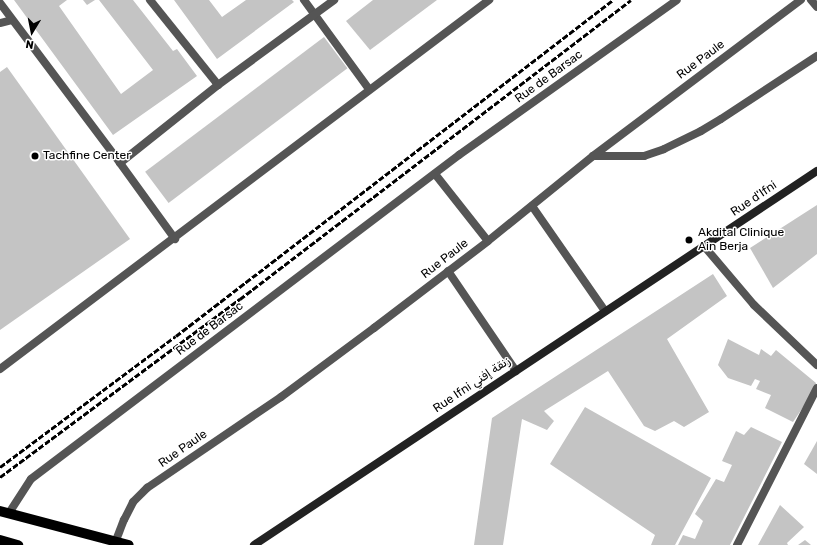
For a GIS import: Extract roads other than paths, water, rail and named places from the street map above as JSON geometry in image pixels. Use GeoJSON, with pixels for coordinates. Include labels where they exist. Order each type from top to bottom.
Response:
{"type":"FeatureCollection","features":[{"type":"Feature","properties":{"kind":"main road"},"geometry":{"type":"LineString","coordinates":[[4,512],[115,543],[129,545]]}},
{"type":"Feature","properties":{"kind":"main road"},"geometry":{"type":"LineString","coordinates":[[0,540],[18,545]]}},
{"type":"Feature","properties":{"kind":"street"},"geometry":{"type":"LineString","coordinates":[[150,0],[218,84]]}},
{"type":"Feature","properties":{"kind":"street"},"geometry":{"type":"LineString","coordinates":[[304,0],[368,89]]}},
{"type":"Feature","properties":{"kind":"street"},"geometry":{"type":"LineString","coordinates":[[120,163],[218,84],[334,0]]}},
{"type":"Feature","properties":{"kind":"street"},"geometry":{"type":"LineString","coordinates":[[0,369],[175,239],[368,89],[489,0]]}},
{"type":"Feature","properties":{"kind":"street","name":"Rue de Barsac"},"geometry":{"type":"LineString","coordinates":[[4,512],[31,479],[435,174],[677,0]]}},
{"type":"Feature","properties":{"kind":"street","name":"Rue Paule"},"geometry":{"type":"LineString","coordinates":[[115,543],[133,502],[148,488],[280,397],[374,328],[488,241],[593,156],[801,0]]}},
{"type":"Feature","properties":{"kind":"street"},"geometry":{"type":"LineString","coordinates":[[811,0],[817,7]]}},
{"type":"Feature","properties":{"kind":"street"},"geometry":{"type":"LineString","coordinates":[[0,3],[175,239]]}},
{"type":"Feature","properties":{"kind":"street"},"geometry":{"type":"LineString","coordinates":[[0,23],[12,20]]}},
{"type":"Feature","properties":{"kind":"street"},"geometry":{"type":"LineString","coordinates":[[593,156],[644,156],[670,146],[721,119],[817,56]]}},
{"type":"Feature","properties":{"kind":"street","name":"Rue d'Ifni"},"geometry":{"type":"LineString","coordinates":[[704,246],[817,171]]}},
{"type":"Feature","properties":{"kind":"street"},"geometry":{"type":"LineString","coordinates":[[435,174],[488,241]]}},
{"type":"Feature","properties":{"kind":"street"},"geometry":{"type":"LineString","coordinates":[[532,206],[605,311]]}},
{"type":"Feature","properties":{"kind":"street"},"geometry":{"type":"LineString","coordinates":[[704,246],[754,305],[817,365]]}},
{"type":"Feature","properties":{"kind":"street","name":"Rue Ifni زنقة إفني"},"geometry":{"type":"LineString","coordinates":[[254,545],[704,246]]}},
{"type":"Feature","properties":{"kind":"street"},"geometry":{"type":"LineString","coordinates":[[448,271],[516,371]]}},
{"type":"Feature","properties":{"kind":"street"},"geometry":{"type":"LineString","coordinates":[[737,545],[817,388]]}},
{"type":"Feature","properties":{"kind":"railway"},"geometry":{"type":"LineString","coordinates":[[0,467],[176,336],[613,0]]}},
{"type":"Feature","properties":{"kind":"railway"},"geometry":{"type":"LineString","coordinates":[[0,477],[240,299],[631,0]]}},
{"type":"Feature","properties":{"kind":"place","name":"Tachfine Center"},"geometry":{"type":"Point","coordinates":[35,156]}},
{"type":"Feature","properties":{"kind":"place","name":"Akdital Clinique Ain Berja"},"geometry":{"type":"Point","coordinates":[689,240]}}]}
